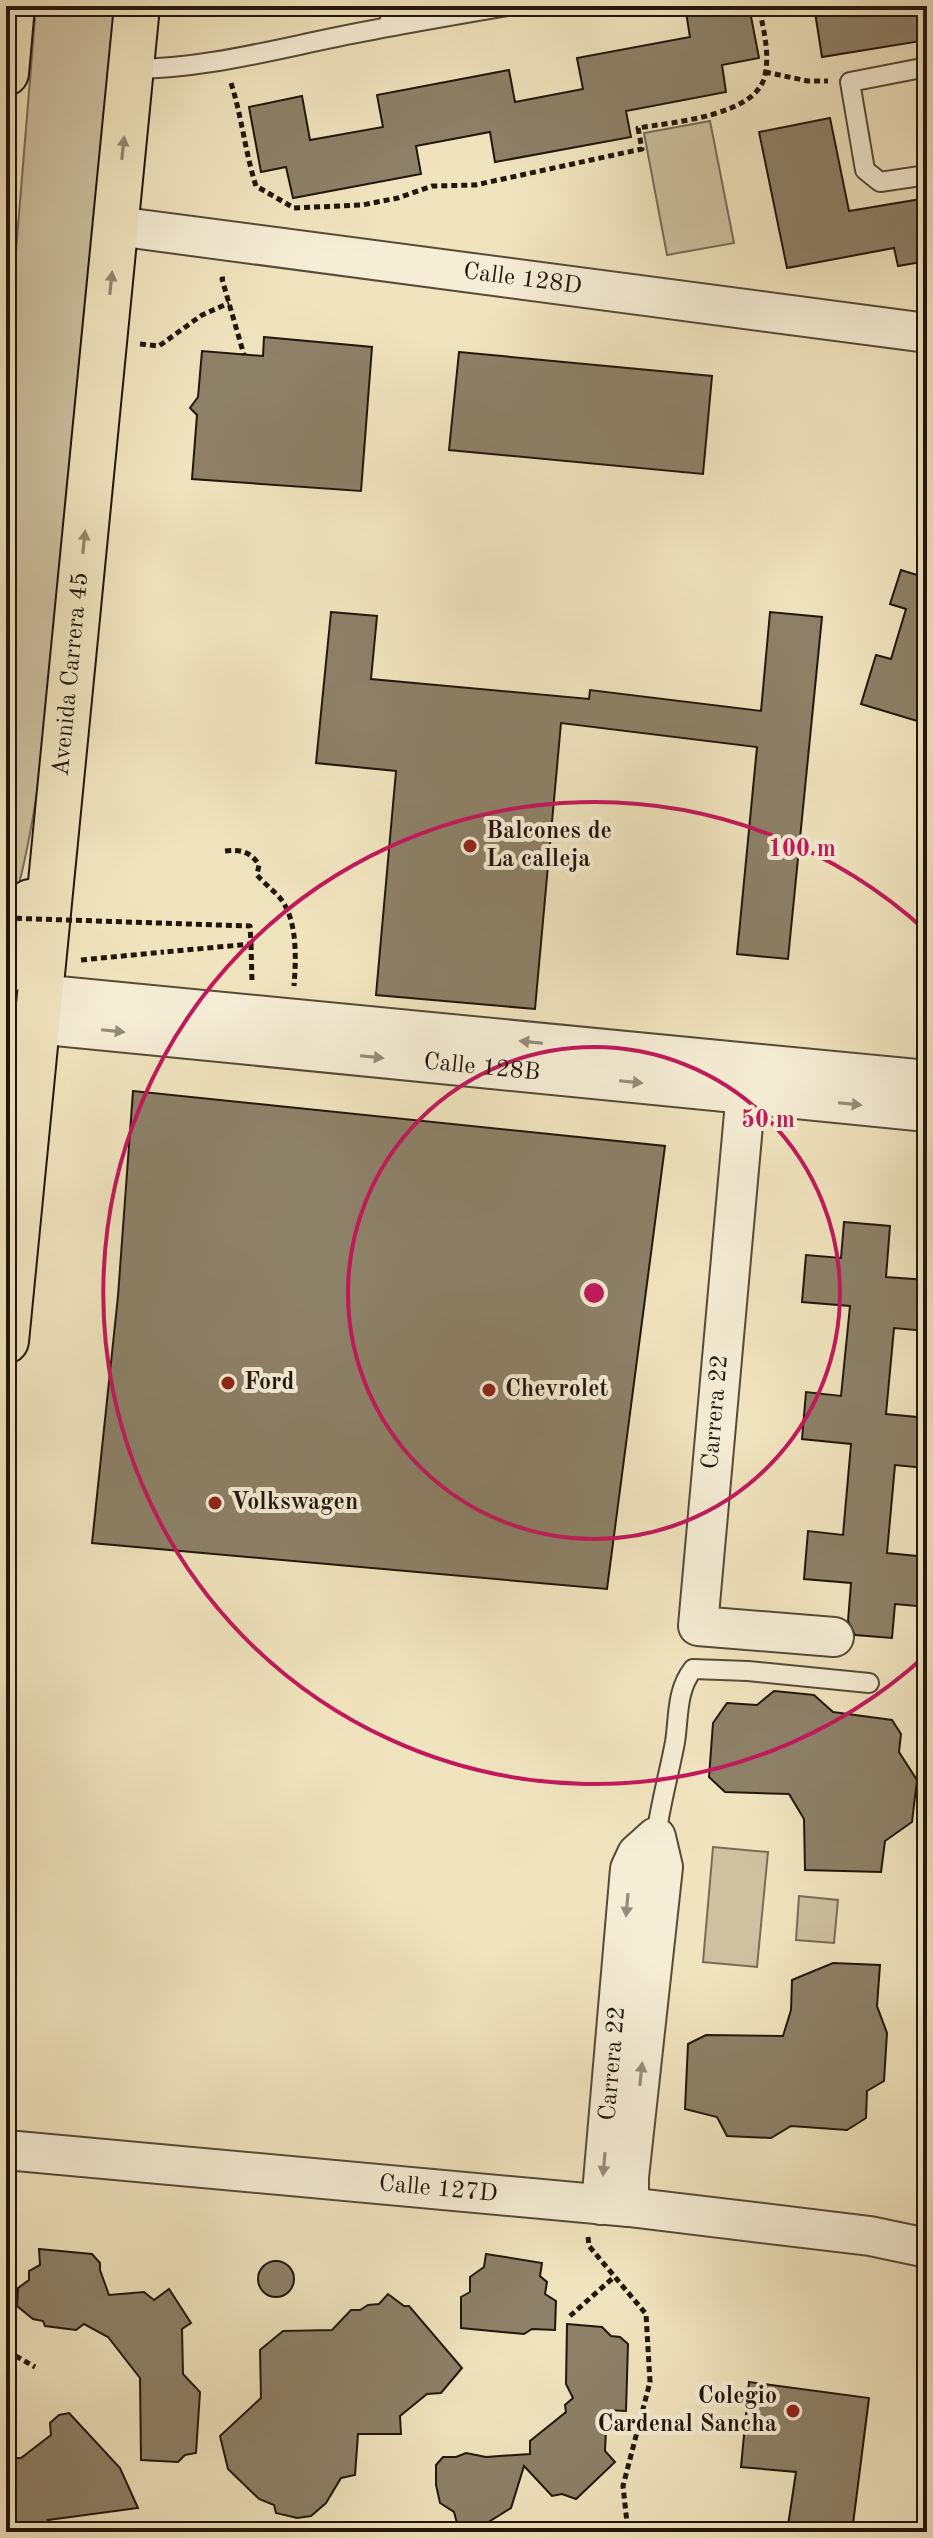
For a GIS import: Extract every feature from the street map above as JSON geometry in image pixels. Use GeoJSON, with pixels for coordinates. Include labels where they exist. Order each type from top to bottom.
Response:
{"type":"FeatureCollection","features":[{"type":"Feature","properties":{"kind":"highway"},"geometry":{"type":"LineString","coordinates":[[6,73],[12,6]]}},
{"type":"Feature","properties":{"kind":"highway","name":"Avenida Carrera 45"},"geometry":{"type":"LineString","coordinates":[[27,996],[20,937],[56,814],[137,6]]}},
{"type":"Feature","properties":{"kind":"highway"},"geometry":{"type":"LineString","coordinates":[[6,1341],[27,996]]}},
{"type":"Feature","properties":{"kind":"street","name":"Calle 128D"},"geometry":{"type":"LineString","coordinates":[[116,226],[927,333]]}},
{"type":"Feature","properties":{"kind":"street","name":"Calle 128B"},"geometry":{"type":"LineString","coordinates":[[27,996],[746,1078],[927,1112]]}},
{"type":"Feature","properties":{"kind":"street","name":"Calle 128B"},"geometry":{"type":"LineString","coordinates":[[746,1078],[927,1080]]}},
{"type":"Feature","properties":{"kind":"street","name":"Carrera 22"},"geometry":{"type":"LineString","coordinates":[[746,1078],[698,1626],[834,1637]]}},
{"type":"Feature","properties":{"kind":"street","name":"Carrera 22"},"geometry":{"type":"LineString","coordinates":[[605,2206],[629,2177],[663,1867],[656,1837]]}},
{"type":"Feature","properties":{"kind":"street","name":"Calle 127D"},"geometry":{"type":"LineString","coordinates":[[6,2150],[605,2206],[870,2236],[927,2248]]}},
{"type":"Feature","properties":{"kind":"street","name":"Calle 127D"},"geometry":{"type":"LineString","coordinates":[[870,2236],[927,2234]]}},
{"type":"Feature","properties":{"kind":"lane"},"geometry":{"type":"LineString","coordinates":[[389,26],[392,6]]}},
{"type":"Feature","properties":{"kind":"lane"},"geometry":{"type":"LineString","coordinates":[[131,69],[166,69],[216,62],[389,26],[508,6]]}},
{"type":"Feature","properties":{"kind":"lane"},"geometry":{"type":"LineString","coordinates":[[927,67],[850,82],[865,170],[880,182],[927,175]]}},
{"type":"Feature","properties":{"kind":"lane","name":"Carrera 22"},"geometry":{"type":"LineString","coordinates":[[656,1837],[662,1794],[675,1742],[681,1692],[684,1680],[693,1669],[777,1673],[869,1683]]}},
{"type":"Feature","properties":{"kind":"path"},"geometry":{"type":"LineString","coordinates":[[230,79],[256,186],[294,208],[362,205],[398,198],[432,186],[475,185],[642,149],[638,128],[737,106],[756,94],[765,72],[767,52],[759,6]]}},
{"type":"Feature","properties":{"kind":"path"},"geometry":{"type":"LineString","coordinates":[[765,72],[808,81],[850,82]]}},
{"type":"Feature","properties":{"kind":"path"},"geometry":{"type":"LineString","coordinates":[[236,281],[222,279],[244,355]]}},
{"type":"Feature","properties":{"kind":"path"},"geometry":{"type":"LineString","coordinates":[[139,344],[159,346],[202,315],[229,303]]}},
{"type":"Feature","properties":{"kind":"path"},"geometry":{"type":"LineString","coordinates":[[225,851],[243,851],[253,856],[259,865],[257,875],[278,895],[286,908],[292,930],[293,995]]}},
{"type":"Feature","properties":{"kind":"path"},"geometry":{"type":"LineString","coordinates":[[6,918],[250,926],[251,967]]}},
{"type":"Feature","properties":{"kind":"path"},"geometry":{"type":"LineString","coordinates":[[77,960],[251,944]]}},
{"type":"Feature","properties":{"kind":"path"},"geometry":{"type":"LineString","coordinates":[[605,2206],[589,2246],[646,2314],[650,2382],[623,2486],[628,2532]]}},
{"type":"Feature","properties":{"kind":"path"},"geometry":{"type":"LineString","coordinates":[[570,2316],[614,2277]]}},
{"type":"Feature","properties":{"kind":"path"},"geometry":{"type":"LineString","coordinates":[[6,2354],[35,2367]]}},
{"type":"Feature","properties":{"kind":"shaded area"},"geometry":{"type":"Polygon","coordinates":[[[36,6],[119,6],[45,726],[27,850],[6,930],[6,373],[36,6]]]}},
{"type":"Feature","properties":{"kind":"shaded area"},"geometry":{"type":"Polygon","coordinates":[[[710,121],[734,243],[667,255],[644,133],[710,121]]]}},
{"type":"Feature","properties":{"kind":"shaded area"},"geometry":{"type":"Polygon","coordinates":[[[15,990],[6,1099],[6,1010],[15,990]]]}},
{"type":"Feature","properties":{"kind":"shaded area"},"geometry":{"type":"Polygon","coordinates":[[[713,1847],[768,1852],[757,1967],[703,1962],[713,1847]]]}},
{"type":"Feature","properties":{"kind":"shaded area"},"geometry":{"type":"Polygon","coordinates":[[[799,1896],[838,1900],[834,1943],[796,1940],[799,1896]]]}},
{"type":"Feature","properties":{"kind":"building"},"geometry":{"type":"Polygon","coordinates":[[[685,6],[749,6],[759,58],[722,65],[726,92],[626,111],[631,137],[495,162],[490,132],[416,146],[421,174],[293,198],[286,167],[261,172],[249,107],[302,96],[310,140],[383,127],[377,95],[509,70],[515,102],[583,89],[577,58],[690,37],[685,6]]]}},
{"type":"Feature","properties":{"kind":"building"},"geometry":{"type":"Polygon","coordinates":[[[814,6],[927,6],[927,40],[822,57],[814,6]]]}},
{"type":"Feature","properties":{"kind":"building"},"geometry":{"type":"Polygon","coordinates":[[[830,118],[849,211],[927,198],[927,261],[898,266],[894,248],[787,268],[759,132],[830,118]]]}},
{"type":"Feature","properties":{"kind":"building"},"geometry":{"type":"Polygon","coordinates":[[[264,337],[372,347],[361,491],[192,479],[197,415],[190,408],[198,397],[202,351],[263,356],[264,337]]]}},
{"type":"Feature","properties":{"kind":"building"},"geometry":{"type":"Polygon","coordinates":[[[459,352],[712,376],[703,474],[449,450],[459,352]]]}},
{"type":"Feature","properties":{"kind":"building"},"geometry":{"type":"Polygon","coordinates":[[[920,562],[927,563],[927,724],[861,704],[876,655],[891,659],[906,609],[890,604],[901,570],[917,575],[920,562]]]}},
{"type":"Feature","properties":{"kind":"building"},"geometry":{"type":"Polygon","coordinates":[[[331,612],[377,616],[371,679],[589,699],[590,690],[761,711],[770,612],[822,617],[788,959],[737,954],[757,747],[561,723],[535,1009],[376,995],[396,771],[316,763],[331,612]]]}},
{"type":"Feature","properties":{"kind":"building"},"geometry":{"type":"Polygon","coordinates":[[[133,1091],[665,1146],[607,1589],[92,1543],[118,1296],[133,1091]]]}},
{"type":"Feature","properties":{"kind":"building"},"geometry":{"type":"Polygon","coordinates":[[[844,1222],[890,1226],[886,1277],[927,1280],[926,1331],[894,1328],[886,1414],[927,1418],[925,1468],[895,1465],[887,1553],[927,1557],[927,1607],[895,1604],[892,1638],[855,1635],[848,1621],[851,1583],[804,1579],[808,1531],[843,1535],[851,1444],[802,1439],[806,1392],[841,1396],[850,1306],[802,1302],[806,1255],[841,1258],[844,1222]]]}},
{"type":"Feature","properties":{"kind":"building"},"geometry":{"type":"Polygon","coordinates":[[[774,1691],[814,1695],[833,1712],[892,1720],[901,1734],[899,1752],[917,1780],[912,1822],[885,1841],[881,1872],[805,1870],[804,1819],[789,1794],[725,1792],[709,1777],[713,1723],[727,1703],[757,1705],[774,1691]]]}},
{"type":"Feature","properties":{"kind":"building"},"geometry":{"type":"Polygon","coordinates":[[[833,1963],[880,1965],[877,2006],[887,2033],[884,2081],[867,2091],[866,2118],[847,2130],[791,2126],[771,2138],[727,2136],[717,2117],[685,2109],[688,2044],[706,2035],[783,2036],[791,2010],[792,1980],[833,1963]]]}},
{"type":"Feature","properties":{"kind":"building"},"geometry":{"type":"Polygon","coordinates":[[[39,2249],[92,2254],[100,2263],[109,2295],[144,2292],[154,2300],[169,2289],[191,2323],[182,2329],[183,2374],[200,2392],[196,2453],[185,2455],[178,2462],[141,2460],[140,2378],[108,2337],[84,2324],[76,2330],[45,2326],[43,2321],[33,2319],[17,2306],[18,2288],[29,2280],[29,2271],[40,2265],[39,2249]]]}},
{"type":"Feature","properties":{"kind":"building"},"geometry":{"type":"Polygon","coordinates":[[[486,2254],[542,2263],[540,2276],[547,2282],[545,2294],[556,2301],[555,2330],[532,2329],[524,2334],[461,2328],[461,2297],[470,2292],[470,2277],[484,2267],[486,2254]]]}},
{"type":"Feature","properties":{"kind":"building"},"geometry":{"type":"Polygon","coordinates":[[[276,2261],[289,2266],[294,2279],[289,2292],[276,2297],[263,2292],[258,2279],[263,2266],[276,2261]]]}},
{"type":"Feature","properties":{"kind":"building"},"geometry":{"type":"Polygon","coordinates":[[[388,2294],[404,2306],[409,2306],[462,2368],[441,2393],[427,2394],[400,2416],[401,2434],[358,2434],[355,2475],[341,2478],[326,2503],[311,2516],[297,2518],[276,2513],[274,2505],[259,2499],[228,2469],[220,2436],[261,2398],[260,2350],[283,2331],[332,2330],[351,2310],[379,2304],[388,2294]]]}},
{"type":"Feature","properties":{"kind":"building"},"geometry":{"type":"Polygon","coordinates":[[[567,2324],[602,2327],[611,2336],[620,2337],[628,2344],[626,2411],[607,2410],[605,2451],[615,2462],[576,2499],[562,2494],[552,2496],[524,2466],[511,2508],[482,2526],[458,2527],[454,2512],[440,2503],[436,2465],[443,2457],[466,2453],[486,2457],[530,2454],[530,2441],[566,2412],[565,2405],[573,2398],[566,2384],[567,2324]]]}},
{"type":"Feature","properties":{"kind":"building","name":"Colegio Cardenal Sancha"},"geometry":{"type":"Polygon","coordinates":[[[749,2382],[869,2398],[852,2532],[787,2532],[796,2472],[741,2467],[749,2382]]]}},
{"type":"Feature","properties":{"kind":"building"},"geometry":{"type":"Polygon","coordinates":[[[69,2413],[120,2468],[138,2508],[48,2520],[59,2532],[13,2532],[6,2525],[6,2466],[51,2435],[50,2423],[59,2415],[69,2413]]]}},
{"type":"Feature","properties":{"kind":"place","name":"Balcones de La calleja"},"geometry":{"type":"Point","coordinates":[470,846]}},
{"type":"Feature","properties":{"kind":"place","name":"Ford"},"geometry":{"type":"Point","coordinates":[228,1383]}},
{"type":"Feature","properties":{"kind":"place","name":"Chevrolet"},"geometry":{"type":"Point","coordinates":[489,1390]}},
{"type":"Feature","properties":{"kind":"place","name":"Volkswagen"},"geometry":{"type":"Point","coordinates":[215,1503]}},
{"type":"Feature","properties":{"kind":"place","name":"Colegio Cardenal Sancha"},"geometry":{"type":"Point","coordinates":[793,2411]}}]}
